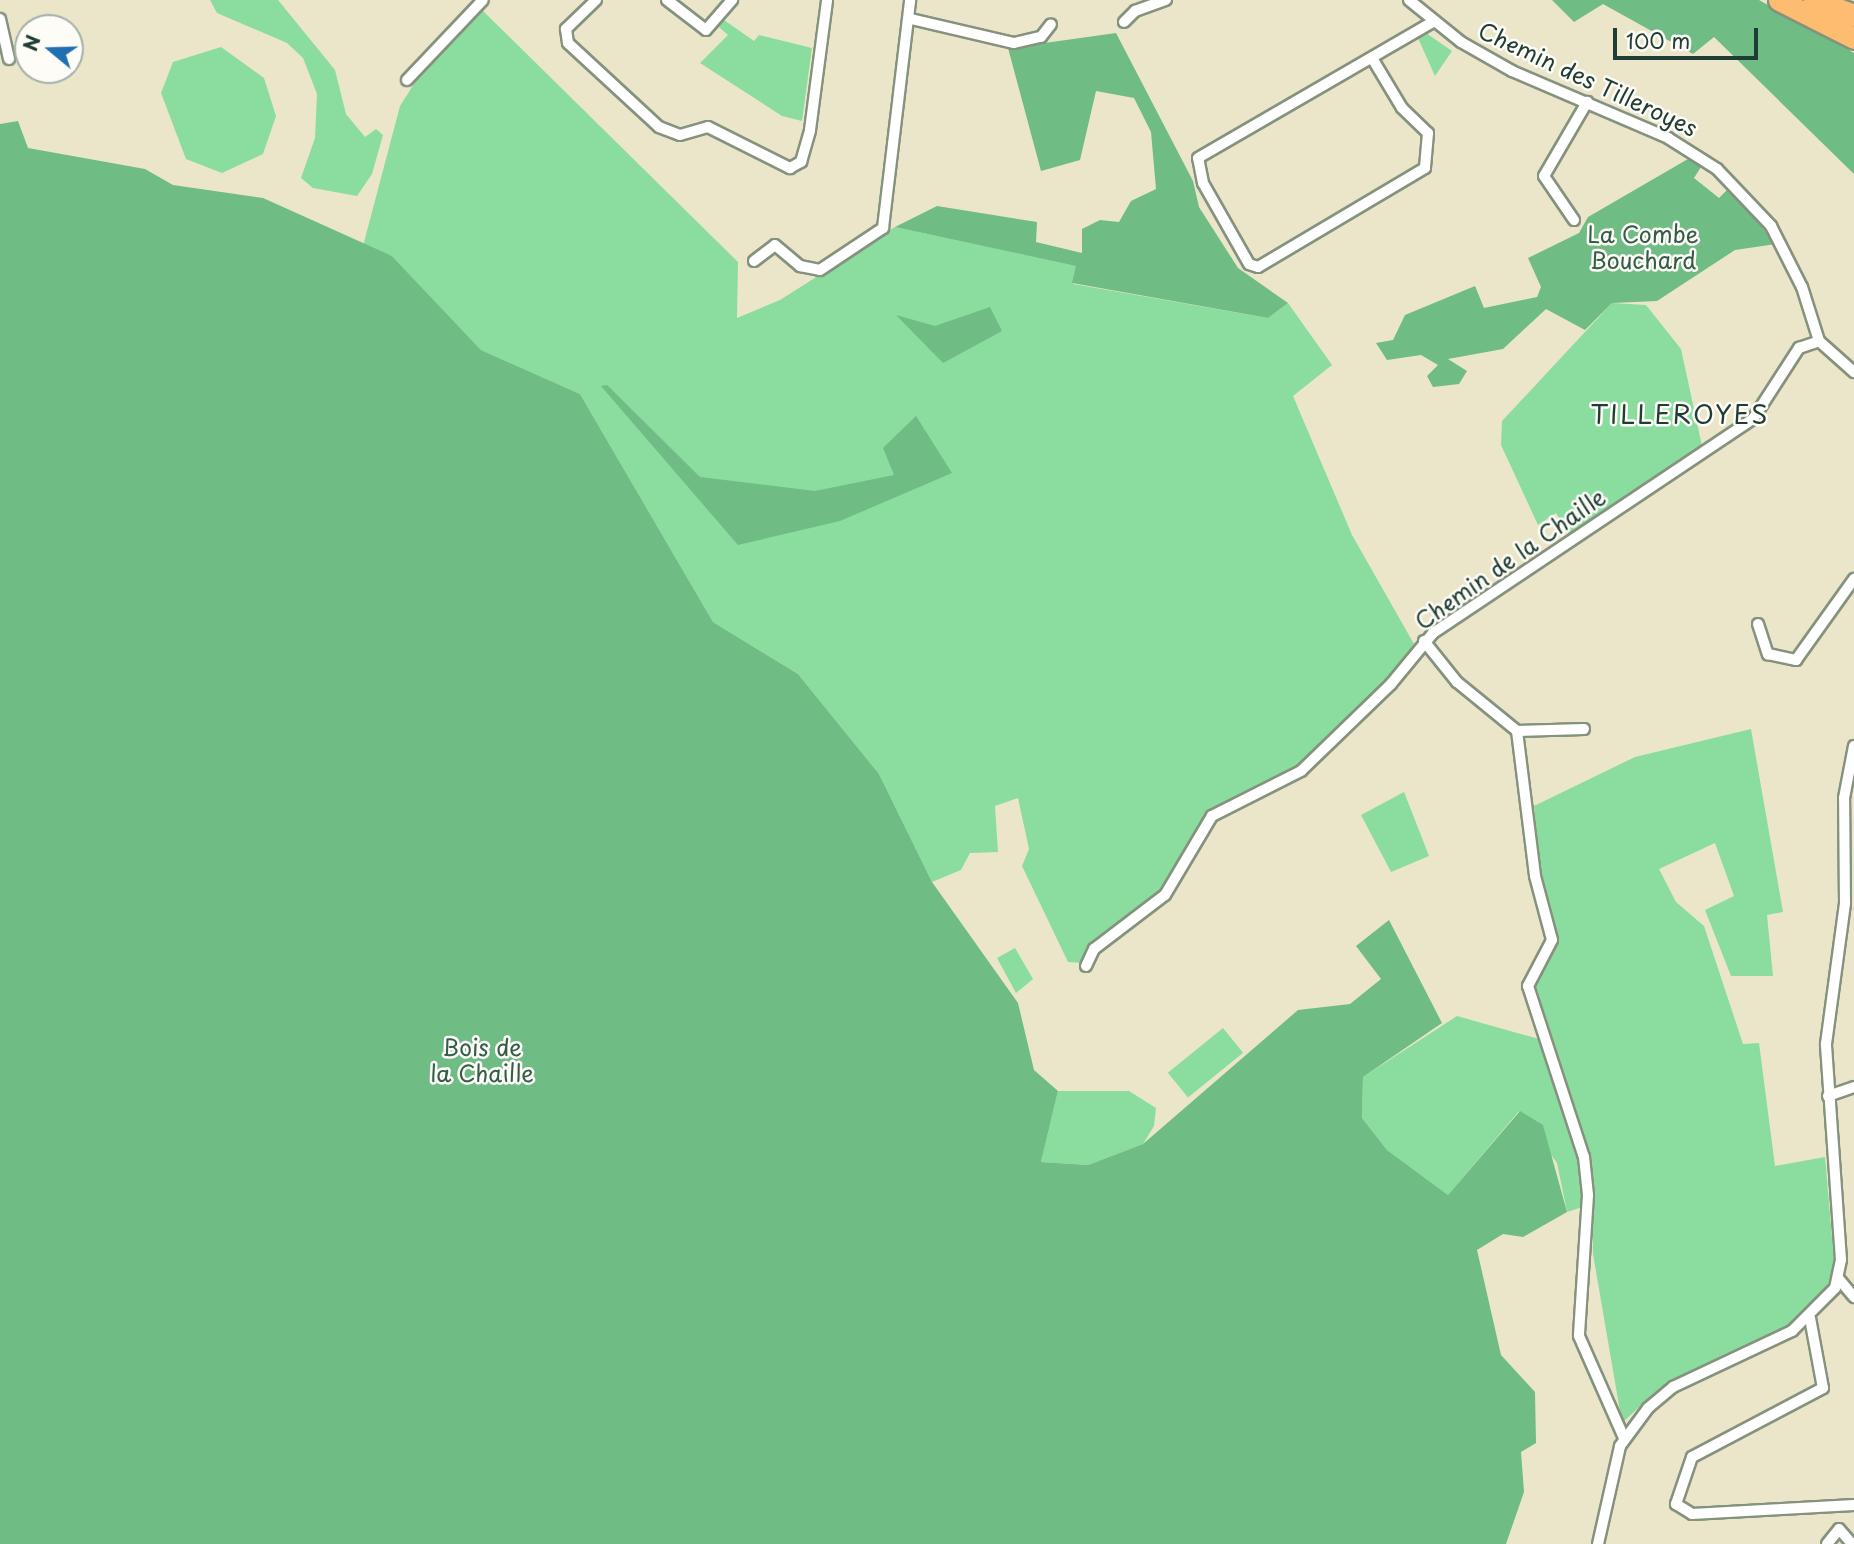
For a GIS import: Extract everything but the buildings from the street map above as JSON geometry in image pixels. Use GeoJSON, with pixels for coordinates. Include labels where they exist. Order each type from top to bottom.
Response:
{"type":"FeatureCollection","features":[{"type":"Feature","properties":{"kind":"highway"},"geometry":{"type":"LineString","coordinates":[[1779,0],[1854,38]]}},
{"type":"Feature","properties":{"kind":"highway"},"geometry":{"type":"LineString","coordinates":[[1814,0],[1854,15]]}},
{"type":"Feature","properties":{"kind":"street"},"geometry":{"type":"LineString","coordinates":[[407,80],[483,0]]}},
{"type":"Feature","properties":{"kind":"street"},"geometry":{"type":"LineString","coordinates":[[596,0],[566,29],[568,43],[659,127],[680,135],[708,127],[796,168],[817,98],[827,0]]}},
{"type":"Feature","properties":{"kind":"street"},"geometry":{"type":"LineString","coordinates":[[667,0],[706,30],[732,0]]}},
{"type":"Feature","properties":{"kind":"street"},"geometry":{"type":"LineString","coordinates":[[754,261],[775,245],[800,266],[820,270],[883,228],[911,19],[910,0]]}},
{"type":"Feature","properties":{"kind":"street"},"geometry":{"type":"LineString","coordinates":[[1125,22],[1135,11],[1166,0]]}},
{"type":"Feature","properties":{"kind":"street","name":"Chemin des Tilleroyes"},"geometry":{"type":"LineString","coordinates":[[1409,0],[1433,22],[1513,71],[1690,150],[1750,200],[1784,247],[1819,341],[1854,372]]}},
{"type":"Feature","properties":{"kind":"street"},"geometry":{"type":"LineString","coordinates":[[0,19],[9,59]]}},
{"type":"Feature","properties":{"kind":"street"},"geometry":{"type":"LineString","coordinates":[[911,19],[1014,43],[1041,37],[1051,24]]}},
{"type":"Feature","properties":{"kind":"street"},"geometry":{"type":"LineString","coordinates":[[1372,58],[1402,108],[1427,133],[1425,168],[1269,261],[1249,264],[1196,161],[1433,22]]}},
{"type":"Feature","properties":{"kind":"street"},"geometry":{"type":"LineString","coordinates":[[1574,220],[1544,176],[1587,102]]}},
{"type":"Feature","properties":{"kind":"street","name":"Chemin de la Chaille"},"geometry":{"type":"LineString","coordinates":[[1086,966],[1100,943],[1165,895],[1212,816],[1301,771],[1391,684],[1424,641],[1753,419],[1799,348],[1819,341]]}},
{"type":"Feature","properties":{"kind":"street"},"geometry":{"type":"LineString","coordinates":[[1758,624],[1768,654],[1796,660],[1854,579]]}},
{"type":"Feature","properties":{"kind":"street"},"geometry":{"type":"LineString","coordinates":[[1424,641],[1457,682],[1517,731],[1584,729]]}},
{"type":"Feature","properties":{"kind":"street"},"geometry":{"type":"LineString","coordinates":[[1517,731],[1535,876],[1552,940],[1528,986],[1584,1157],[1588,1195],[1579,1336],[1624,1438]]}},
{"type":"Feature","properties":{"kind":"street"},"geometry":{"type":"LineString","coordinates":[[1854,746],[1844,797],[1844,903],[1826,1044],[1838,1278],[1854,1297]]}},
{"type":"Feature","properties":{"kind":"street"},"geometry":{"type":"LineString","coordinates":[[1828,1096],[1854,1087]]}},
{"type":"Feature","properties":{"kind":"street"},"geometry":{"type":"LineString","coordinates":[[1598,1544],[1624,1438],[1673,1387],[1810,1318],[1838,1278]]}},
{"type":"Feature","properties":{"kind":"street"},"geometry":{"type":"LineString","coordinates":[[1810,1318],[1823,1388],[1692,1458],[1676,1504],[1692,1514],[1757,1506],[1829,1509],[1854,1505]]}},
{"type":"Feature","properties":{"kind":"street"},"geometry":{"type":"LineString","coordinates":[[1827,1544],[1835,1530],[1829,1509]]}},
{"type":"Feature","properties":{"kind":"street"},"geometry":{"type":"LineString","coordinates":[[1835,1530],[1847,1532],[1852,1544]]}},
{"type":"Feature","properties":{"kind":"green space"},"geometry":{"type":"Polygon","coordinates":[[[210,0],[278,0],[335,70],[346,114],[365,137],[376,129],[383,135],[372,174],[357,196],[313,188],[301,178],[315,138],[317,94],[303,58],[287,43],[217,13],[210,0]]]}},
{"type":"Feature","properties":{"kind":"green space"},"geometry":{"type":"Polygon","coordinates":[[[1552,0],[1759,0],[1854,53],[1854,174],[1714,37],[1693,54],[1603,4],[1574,22],[1552,0]]]}},
{"type":"Feature","properties":{"kind":"green space"},"geometry":{"type":"Polygon","coordinates":[[[482,10],[738,262],[737,318],[780,300],[895,227],[1077,266],[1073,284],[1268,318],[1288,303],[1332,365],[1293,396],[1352,535],[1414,644],[1387,682],[1298,768],[1206,817],[1151,905],[1084,963],[1068,962],[1022,866],[1029,849],[1018,798],[995,806],[998,852],[970,853],[961,870],[932,882],[879,774],[798,674],[713,622],[580,394],[481,350],[392,256],[363,246],[400,106],[424,68],[482,10]]]}},
{"type":"Feature","properties":{"kind":"green space"},"geometry":{"type":"Polygon","coordinates":[[[724,20],[754,41],[759,35],[812,48],[802,121],[782,116],[700,63],[728,35],[719,27],[724,20]]]}},
{"type":"Feature","properties":{"kind":"green space"},"geometry":{"type":"Polygon","coordinates":[[[1116,33],[1193,181],[1199,207],[1238,268],[1288,303],[1268,318],[1072,283],[1076,266],[895,227],[937,206],[1037,222],[1036,242],[1082,253],[1082,229],[1100,220],[1119,222],[1131,201],[1156,189],[1151,132],[1134,98],[1096,91],[1080,160],[1041,171],[1008,48],[1116,33]]]}},
{"type":"Feature","properties":{"kind":"green space"},"geometry":{"type":"Polygon","coordinates":[[[1426,33],[1452,51],[1435,76],[1418,38],[1426,33]]]}},
{"type":"Feature","properties":{"kind":"green space"},"geometry":{"type":"Polygon","coordinates":[[[221,47],[264,78],[276,116],[263,154],[222,173],[186,159],[161,93],[173,62],[221,47]]]}},
{"type":"Feature","properties":{"kind":"green space","name":"Bois de la Chaille"},"geometry":{"type":"Polygon","coordinates":[[[18,121],[28,148],[145,169],[173,185],[263,198],[392,256],[481,350],[580,394],[713,622],[798,674],[879,774],[932,882],[1018,1003],[1034,1070],[1058,1091],[1041,1162],[1088,1165],[1143,1144],[1298,1010],[1350,1004],[1381,979],[1356,946],[1389,920],[1442,1023],[1363,1077],[1362,1118],[1387,1150],[1448,1195],[1520,1111],[1543,1125],[1567,1212],[1523,1237],[1503,1234],[1477,1250],[1501,1355],[1535,1392],[1536,1443],[1521,1452],[1524,1492],[1506,1544],[0,1544],[0,124],[18,121]]]}},
{"type":"Feature","properties":{"kind":"green space","name":"La Combe Bouchard"},"geometry":{"type":"Polygon","coordinates":[[[1688,159],[1701,167],[1694,178],[1719,198],[1729,188],[1776,244],[1735,250],[1657,301],[1612,303],[1585,330],[1546,309],[1503,349],[1448,359],[1467,371],[1459,384],[1433,387],[1427,376],[1438,365],[1421,355],[1387,360],[1376,343],[1393,340],[1405,315],[1475,286],[1484,308],[1537,297],[1541,287],[1528,258],[1579,233],[1588,217],[1688,159]]]}},
{"type":"Feature","properties":{"kind":"green space"},"geometry":{"type":"Polygon","coordinates":[[[1612,303],[1646,305],[1681,349],[1702,446],[1569,535],[1556,513],[1538,525],[1501,445],[1502,421],[1612,303]]]}},
{"type":"Feature","properties":{"kind":"green space"},"geometry":{"type":"Polygon","coordinates":[[[990,307],[1002,331],[943,363],[896,315],[935,326],[990,307]]]}},
{"type":"Feature","properties":{"kind":"green space"},"geometry":{"type":"Polygon","coordinates":[[[607,385],[700,477],[815,491],[894,475],[883,448],[916,416],[952,473],[840,521],[738,545],[601,386],[607,385]]]}},
{"type":"Feature","properties":{"kind":"green space"},"geometry":{"type":"Polygon","coordinates":[[[1751,729],[1783,912],[1767,915],[1773,976],[1731,976],[1705,910],[1734,896],[1715,843],[1659,869],[1676,902],[1704,926],[1743,1044],[1759,1043],[1775,1166],[1825,1157],[1835,1272],[1810,1314],[1655,1392],[1622,1423],[1593,1254],[1592,1204],[1567,1212],[1557,1163],[1519,1111],[1448,1195],[1387,1150],[1362,1118],[1363,1077],[1457,1016],[1546,1041],[1532,986],[1555,945],[1540,877],[1534,806],[1635,757],[1751,729]]]}},
{"type":"Feature","properties":{"kind":"green space"},"geometry":{"type":"Polygon","coordinates":[[[1404,792],[1429,856],[1391,872],[1361,815],[1404,792]]]}},
{"type":"Feature","properties":{"kind":"green space"},"geometry":{"type":"Polygon","coordinates":[[[1015,948],[1033,979],[1016,993],[997,958],[1015,948]]]}},
{"type":"Feature","properties":{"kind":"green space"},"geometry":{"type":"Polygon","coordinates":[[[1223,1028],[1243,1053],[1188,1098],[1168,1073],[1223,1028]]]}},
{"type":"Feature","properties":{"kind":"green space"},"geometry":{"type":"Polygon","coordinates":[[[1058,1091],[1129,1091],[1156,1108],[1154,1126],[1143,1144],[1088,1165],[1041,1162],[1058,1091]]]}},
{"type":"Feature","properties":{"kind":"district","name":"TILLEROYES"},"geometry":{"type":"Point","coordinates":[1680,414]}}]}
